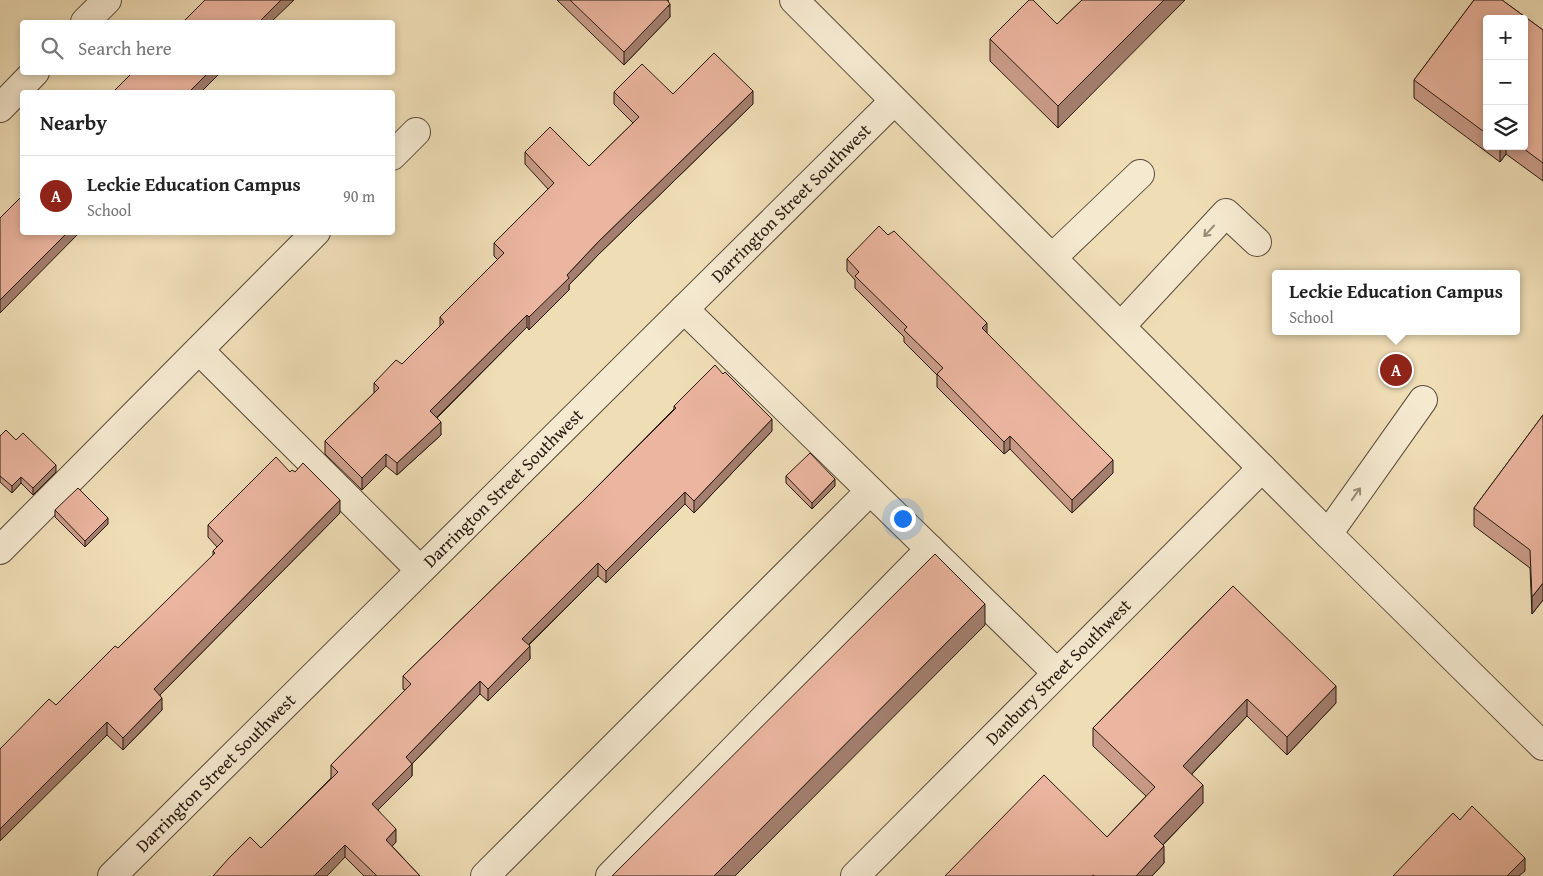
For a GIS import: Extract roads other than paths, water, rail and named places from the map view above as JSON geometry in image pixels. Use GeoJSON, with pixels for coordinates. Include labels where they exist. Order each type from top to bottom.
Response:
{"type":"FeatureCollection","features":[{"type":"Feature","properties":{"kind":"street"},"geometry":{"type":"LineString","coordinates":[[87,20],[108,0]]}},
{"type":"Feature","properties":{"kind":"street"},"geometry":{"type":"LineString","coordinates":[[794,0],[1328,534],[1543,746]]}},
{"type":"Feature","properties":{"kind":"street"},"geometry":{"type":"LineString","coordinates":[[0,108],[32,75]]}},
{"type":"Feature","properties":{"kind":"street","name":"Darrington Street Southwest"},"geometry":{"type":"LineString","coordinates":[[112,876],[894,101]]}},
{"type":"Feature","properties":{"kind":"street"},"geometry":{"type":"LineString","coordinates":[[395,153],[416,132]]}},
{"type":"Feature","properties":{"kind":"street"},"geometry":{"type":"LineString","coordinates":[[1052,257],[1140,174]]}},
{"type":"Feature","properties":{"kind":"street"},"geometry":{"type":"LineString","coordinates":[[1121,326],[1226,214],[1257,242]]}},
{"type":"Feature","properties":{"kind":"street"},"geometry":{"type":"LineString","coordinates":[[0,550],[313,235]]}},
{"type":"Feature","properties":{"kind":"street"},"geometry":{"type":"LineString","coordinates":[[684,309],[1057,673]]}},
{"type":"Feature","properties":{"kind":"street"},"geometry":{"type":"LineString","coordinates":[[199,350],[420,570]]}},
{"type":"Feature","properties":{"kind":"street"},"geometry":{"type":"LineString","coordinates":[[1328,534],[1424,400]]}},
{"type":"Feature","properties":{"kind":"street","name":"Danbury Street Southwest"},"geometry":{"type":"LineString","coordinates":[[855,876],[1262,468]]}},
{"type":"Feature","properties":{"kind":"street"},"geometry":{"type":"LineString","coordinates":[[485,876],[870,491]]}},
{"type":"Feature","properties":{"kind":"street"},"geometry":{"type":"LineString","coordinates":[[610,876],[930,549]]}},
{"type":"Feature","properties":{"kind":"place","name":"Leckie Education Campus"},"geometry":{"type":"Point","coordinates":[1396,370]}}]}
